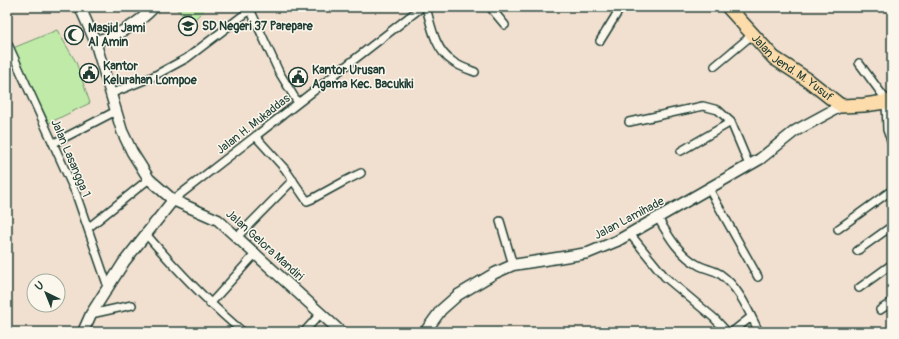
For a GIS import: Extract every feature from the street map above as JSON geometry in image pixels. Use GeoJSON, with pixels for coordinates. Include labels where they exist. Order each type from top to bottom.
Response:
{"type":"FeatureCollection","features":[{"type":"Feature","properties":{"kind":"highway","name":"Jalan Jend. M. Yusuf"},"geometry":{"type":"LineString","coordinates":[[728,7],[774,58],[808,80],[841,106],[864,105],[888,101]]}},
{"type":"Feature","properties":{"kind":"street","name":"Jalan Gelora Mandiri"},"geometry":{"type":"LineString","coordinates":[[80,7],[95,41],[110,94],[132,152],[149,179],[173,200],[206,213],[218,220],[238,236],[341,332]]}},
{"type":"Feature","properties":{"kind":"street","name":"Jalan H. Mukaddas"},"geometry":{"type":"LineString","coordinates":[[173,200],[422,7]]}},
{"type":"Feature","properties":{"kind":"street"},"geometry":{"type":"LineString","coordinates":[[426,7],[435,37],[445,54],[451,61],[475,72]]}},
{"type":"Feature","properties":{"kind":"street"},"geometry":{"type":"LineString","coordinates":[[490,7],[505,25]]}},
{"type":"Feature","properties":{"kind":"street"},"geometry":{"type":"LineString","coordinates":[[600,41],[621,7]]}},
{"type":"Feature","properties":{"kind":"street"},"geometry":{"type":"LineString","coordinates":[[110,94],[152,77],[187,58],[251,8],[261,38],[278,72],[298,103]]}},
{"type":"Feature","properties":{"kind":"street"},"geometry":{"type":"LineString","coordinates":[[95,41],[106,39],[125,31],[149,9]]}},
{"type":"Feature","properties":{"kind":"street"},"geometry":{"type":"LineString","coordinates":[[715,66],[752,35]]}},
{"type":"Feature","properties":{"kind":"street","name":"Jalan Lasangga 1"},"geometry":{"type":"LineString","coordinates":[[7,42],[76,194],[108,287]]}},
{"type":"Feature","properties":{"kind":"street"},"geometry":{"type":"LineString","coordinates":[[859,63],[888,101],[887,130],[892,143]]}},
{"type":"Feature","properties":{"kind":"street"},"geometry":{"type":"LineString","coordinates":[[629,122],[703,106],[718,110],[731,122],[749,165]]}},
{"type":"Feature","properties":{"kind":"street","name":"Jalan Lamihade"},"geometry":{"type":"LineString","coordinates":[[425,332],[441,310],[458,295],[495,273],[513,265],[588,254],[630,234],[749,165],[795,131],[841,106]]}},
{"type":"Feature","properties":{"kind":"street"},"geometry":{"type":"LineString","coordinates":[[54,143],[116,111]]}},
{"type":"Feature","properties":{"kind":"street"},"geometry":{"type":"LineString","coordinates":[[681,151],[731,122]]}},
{"type":"Feature","properties":{"kind":"street"},"geometry":{"type":"LineString","coordinates":[[256,137],[293,180],[305,200],[309,201],[361,173]]}},
{"type":"Feature","properties":{"kind":"street"},"geometry":{"type":"LineString","coordinates":[[88,228],[149,179]]}},
{"type":"Feature","properties":{"kind":"street"},"geometry":{"type":"LineString","coordinates":[[238,236],[293,180]]}},
{"type":"Feature","properties":{"kind":"street"},"geometry":{"type":"LineString","coordinates":[[709,189],[758,277]]}},
{"type":"Feature","properties":{"kind":"street"},"geometry":{"type":"LineString","coordinates":[[838,229],[892,190]]}},
{"type":"Feature","properties":{"kind":"street"},"geometry":{"type":"LineString","coordinates":[[83,332],[108,287],[146,233],[173,200]]}},
{"type":"Feature","properties":{"kind":"street"},"geometry":{"type":"LineString","coordinates":[[658,218],[667,234],[682,253],[699,265],[719,273],[726,280],[743,301],[759,332]]}},
{"type":"Feature","properties":{"kind":"street"},"geometry":{"type":"LineString","coordinates":[[500,221],[513,265]]}},
{"type":"Feature","properties":{"kind":"street"},"geometry":{"type":"LineString","coordinates":[[857,251],[892,226]]}},
{"type":"Feature","properties":{"kind":"street"},"geometry":{"type":"LineString","coordinates":[[146,233],[173,265],[210,304],[244,332]]}},
{"type":"Feature","properties":{"kind":"street"},"geometry":{"type":"LineString","coordinates":[[630,234],[665,277],[714,318],[727,332]]}},
{"type":"Feature","properties":{"kind":"street"},"geometry":{"type":"LineString","coordinates":[[210,304],[256,253]]}},
{"type":"Feature","properties":{"kind":"street"},"geometry":{"type":"LineString","coordinates":[[859,288],[892,264]]}},
{"type":"Feature","properties":{"kind":"street"},"geometry":{"type":"LineString","coordinates":[[880,310],[892,302]]}},
{"type":"Feature","properties":{"kind":"street"},"geometry":{"type":"LineString","coordinates":[[92,314],[132,305]]}},
{"type":"Feature","properties":{"kind":"street"},"geometry":{"type":"LineString","coordinates":[[304,332],[321,314]]}},
{"type":"Feature","properties":{"kind":"street"},"geometry":{"type":"LineString","coordinates":[[732,332],[751,316]]}},
{"type":"Feature","properties":{"kind":"green space"},"geometry":{"type":"Polygon","coordinates":[[[175,7],[207,7],[190,24],[175,7]]]}},
{"type":"Feature","properties":{"kind":"green space"},"geometry":{"type":"Polygon","coordinates":[[[57,30],[76,62],[90,103],[49,123],[13,48],[57,30]]]}},
{"type":"Feature","properties":{"kind":"place","name":"SD Negeri 37 Parepare"},"geometry":{"type":"Point","coordinates":[188,26]}},
{"type":"Feature","properties":{"kind":"place","name":"Masjid Jami Al Amin"},"geometry":{"type":"Point","coordinates":[74,35]}},
{"type":"Feature","properties":{"kind":"place","name":"Kantor Kelurahan Lompoe"},"geometry":{"type":"Point","coordinates":[89,73]}},
{"type":"Feature","properties":{"kind":"place","name":"Kantor Urusan Agama Kec. Bacukiki"},"geometry":{"type":"Point","coordinates":[298,77]}}]}
